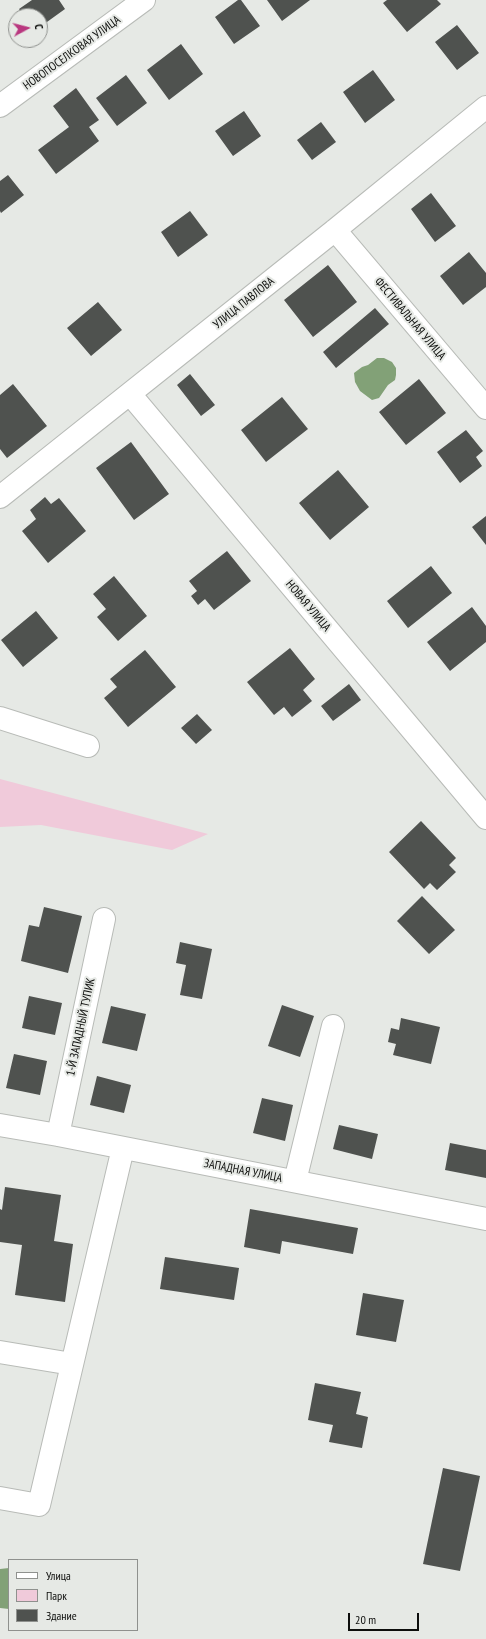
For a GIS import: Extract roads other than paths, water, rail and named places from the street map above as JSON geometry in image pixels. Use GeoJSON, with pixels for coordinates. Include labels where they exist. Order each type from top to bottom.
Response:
{"type":"FeatureCollection","features":[{"type":"Feature","properties":{"kind":"street","name":"НОВОПОСЕЛКОВАЯ УЛИЦА"},"geometry":{"type":"LineString","coordinates":[[1,103],[144,0]]}},
{"type":"Feature","properties":{"kind":"street","name":"УЛИЦА ПАВЛОВА"},"geometry":{"type":"LineString","coordinates":[[0,497],[335,230],[486,107]]}},
{"type":"Feature","properties":{"kind":"street","name":"ФЕСТИВАЛЬНАЯ УЛИЦА"},"geometry":{"type":"LineString","coordinates":[[335,230],[486,408]]}},
{"type":"Feature","properties":{"kind":"street","name":"НОВАЯ УЛИЦА"},"geometry":{"type":"LineString","coordinates":[[130,394],[486,818]]}},
{"type":"Feature","properties":{"kind":"street"},"geometry":{"type":"LineString","coordinates":[[0,718],[88,746]]}},
{"type":"Feature","properties":{"kind":"street","name":"1-Й ЗАПАДНЫЙ ТУПИК"},"geometry":{"type":"LineString","coordinates":[[58,1135],[104,919]]}},
{"type":"Feature","properties":{"kind":"street"},"geometry":{"type":"LineString","coordinates":[[295,1181],[333,1026]]}},
{"type":"Feature","properties":{"kind":"street","name":"ЗАПАДНАЯ УЛИЦА"},"geometry":{"type":"LineString","coordinates":[[0,1125],[486,1219]]}},
{"type":"Feature","properties":{"kind":"street"},"geometry":{"type":"LineString","coordinates":[[0,1498],[39,1505],[123,1148]]}},
{"type":"Feature","properties":{"kind":"street"},"geometry":{"type":"LineString","coordinates":[[0,1352],[72,1364]]}}]}
